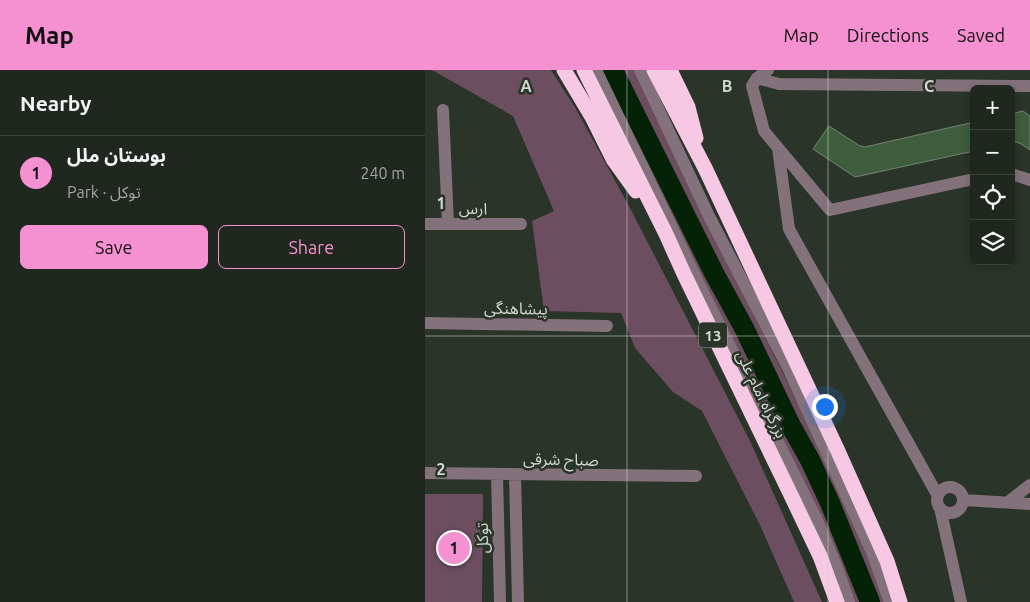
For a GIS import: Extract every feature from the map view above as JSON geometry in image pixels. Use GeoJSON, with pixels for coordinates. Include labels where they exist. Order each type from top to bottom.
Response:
{"type":"FeatureCollection","features":[{"type":"Feature","properties":{"kind":"highway"},"geometry":{"type":"LineString","coordinates":[[564,70],[592,117],[613,159],[666,234]]}},
{"type":"Feature","properties":{"kind":"highway","name":"بزرگراه امام علی"},"geometry":{"type":"LineString","coordinates":[[583,70],[666,234],[683,274],[820,556],[837,602]]}},
{"type":"Feature","properties":{"kind":"highway"},"geometry":{"type":"LineString","coordinates":[[654,70],[705,168],[837,449],[887,561],[900,602]]}},
{"type":"Feature","properties":{"kind":"highway"},"geometry":{"type":"LineString","coordinates":[[670,70],[688,107],[705,168]]}},
{"type":"Feature","properties":{"kind":"street"},"geometry":{"type":"LineString","coordinates":[[597,70],[698,282],[818,522],[849,602]]}},
{"type":"Feature","properties":{"kind":"street"},"geometry":{"type":"LineString","coordinates":[[640,70],[709,216],[792,377],[872,552],[890,602]]}},
{"type":"Feature","properties":{"kind":"street"},"geometry":{"type":"LineString","coordinates":[[768,70],[757,78],[752,86],[764,131],[830,210],[970,180]]}},
{"type":"Feature","properties":{"kind":"street"},"geometry":{"type":"LineString","coordinates":[[757,78],[779,84],[1030,86]]}},
{"type":"Feature","properties":{"kind":"street"},"geometry":{"type":"LineString","coordinates":[[443,110],[448,224]]}},
{"type":"Feature","properties":{"kind":"street"},"geometry":{"type":"LineString","coordinates":[[778,148],[789,229],[939,502],[947,512],[955,512],[961,506],[963,500],[958,490],[950,487],[942,489],[939,502],[961,602]]}},
{"type":"Feature","properties":{"kind":"street"},"geometry":{"type":"LineString","coordinates":[[1014,175],[1030,180]]}},
{"type":"Feature","properties":{"kind":"street","name":"ارس"},"geometry":{"type":"LineString","coordinates":[[425,224],[521,224]]}},
{"type":"Feature","properties":{"kind":"street","name":"پیشاهنگی"},"geometry":{"type":"LineString","coordinates":[[425,323],[607,326]]}},
{"type":"Feature","properties":{"kind":"street","name":"صباح شرقی"},"geometry":{"type":"LineString","coordinates":[[425,473],[696,476]]}},
{"type":"Feature","properties":{"kind":"street","name":"توکل"},"geometry":{"type":"LineString","coordinates":[[497,474],[500,602]]}},
{"type":"Feature","properties":{"kind":"street"},"geometry":{"type":"LineString","coordinates":[[515,474],[518,602]]}},
{"type":"Feature","properties":{"kind":"street"},"geometry":{"type":"LineString","coordinates":[[1007,502],[1030,485]]}},
{"type":"Feature","properties":{"kind":"street"},"geometry":{"type":"LineString","coordinates":[[963,500],[1030,504]]}},
{"type":"Feature","properties":{"kind":"shaded area"},"geometry":{"type":"Polygon","coordinates":[[[432,70],[551,70],[576,109],[631,210],[750,441],[822,602],[794,602],[760,525],[702,411],[673,392],[635,348],[621,313],[544,311],[532,221],[554,211],[513,116],[432,70]]]}},
{"type":"Feature","properties":{"kind":"shaded area"},"geometry":{"type":"Polygon","coordinates":[[[599,70],[636,70],[744,295],[831,469],[887,602],[851,602],[599,70]]]}},
{"type":"Feature","properties":{"kind":"shaded area"},"geometry":{"type":"Polygon","coordinates":[[[425,494],[483,494],[482,602],[425,602],[425,494]]]}},
{"type":"Feature","properties":{"kind":"building"},"geometry":{"type":"Polygon","coordinates":[[[1023,111],[1030,116],[1030,150],[1015,142],[1015,113],[1023,111]]]}},
{"type":"Feature","properties":{"kind":"building"},"geometry":{"type":"Polygon","coordinates":[[[970,123],[970,152],[855,177],[813,149],[829,126],[860,146],[865,147],[970,123]]]}},
{"type":"Feature","properties":{"kind":"waterway"},"geometry":{"type":"LineString","coordinates":[[613,70],[714,273],[744,328],[791,426],[810,460],[830,503],[870,602]]}},
{"type":"Feature","properties":{"kind":"place","name":"بوستان ملل"},"geometry":{"type":"Point","coordinates":[454,548]}}]}
